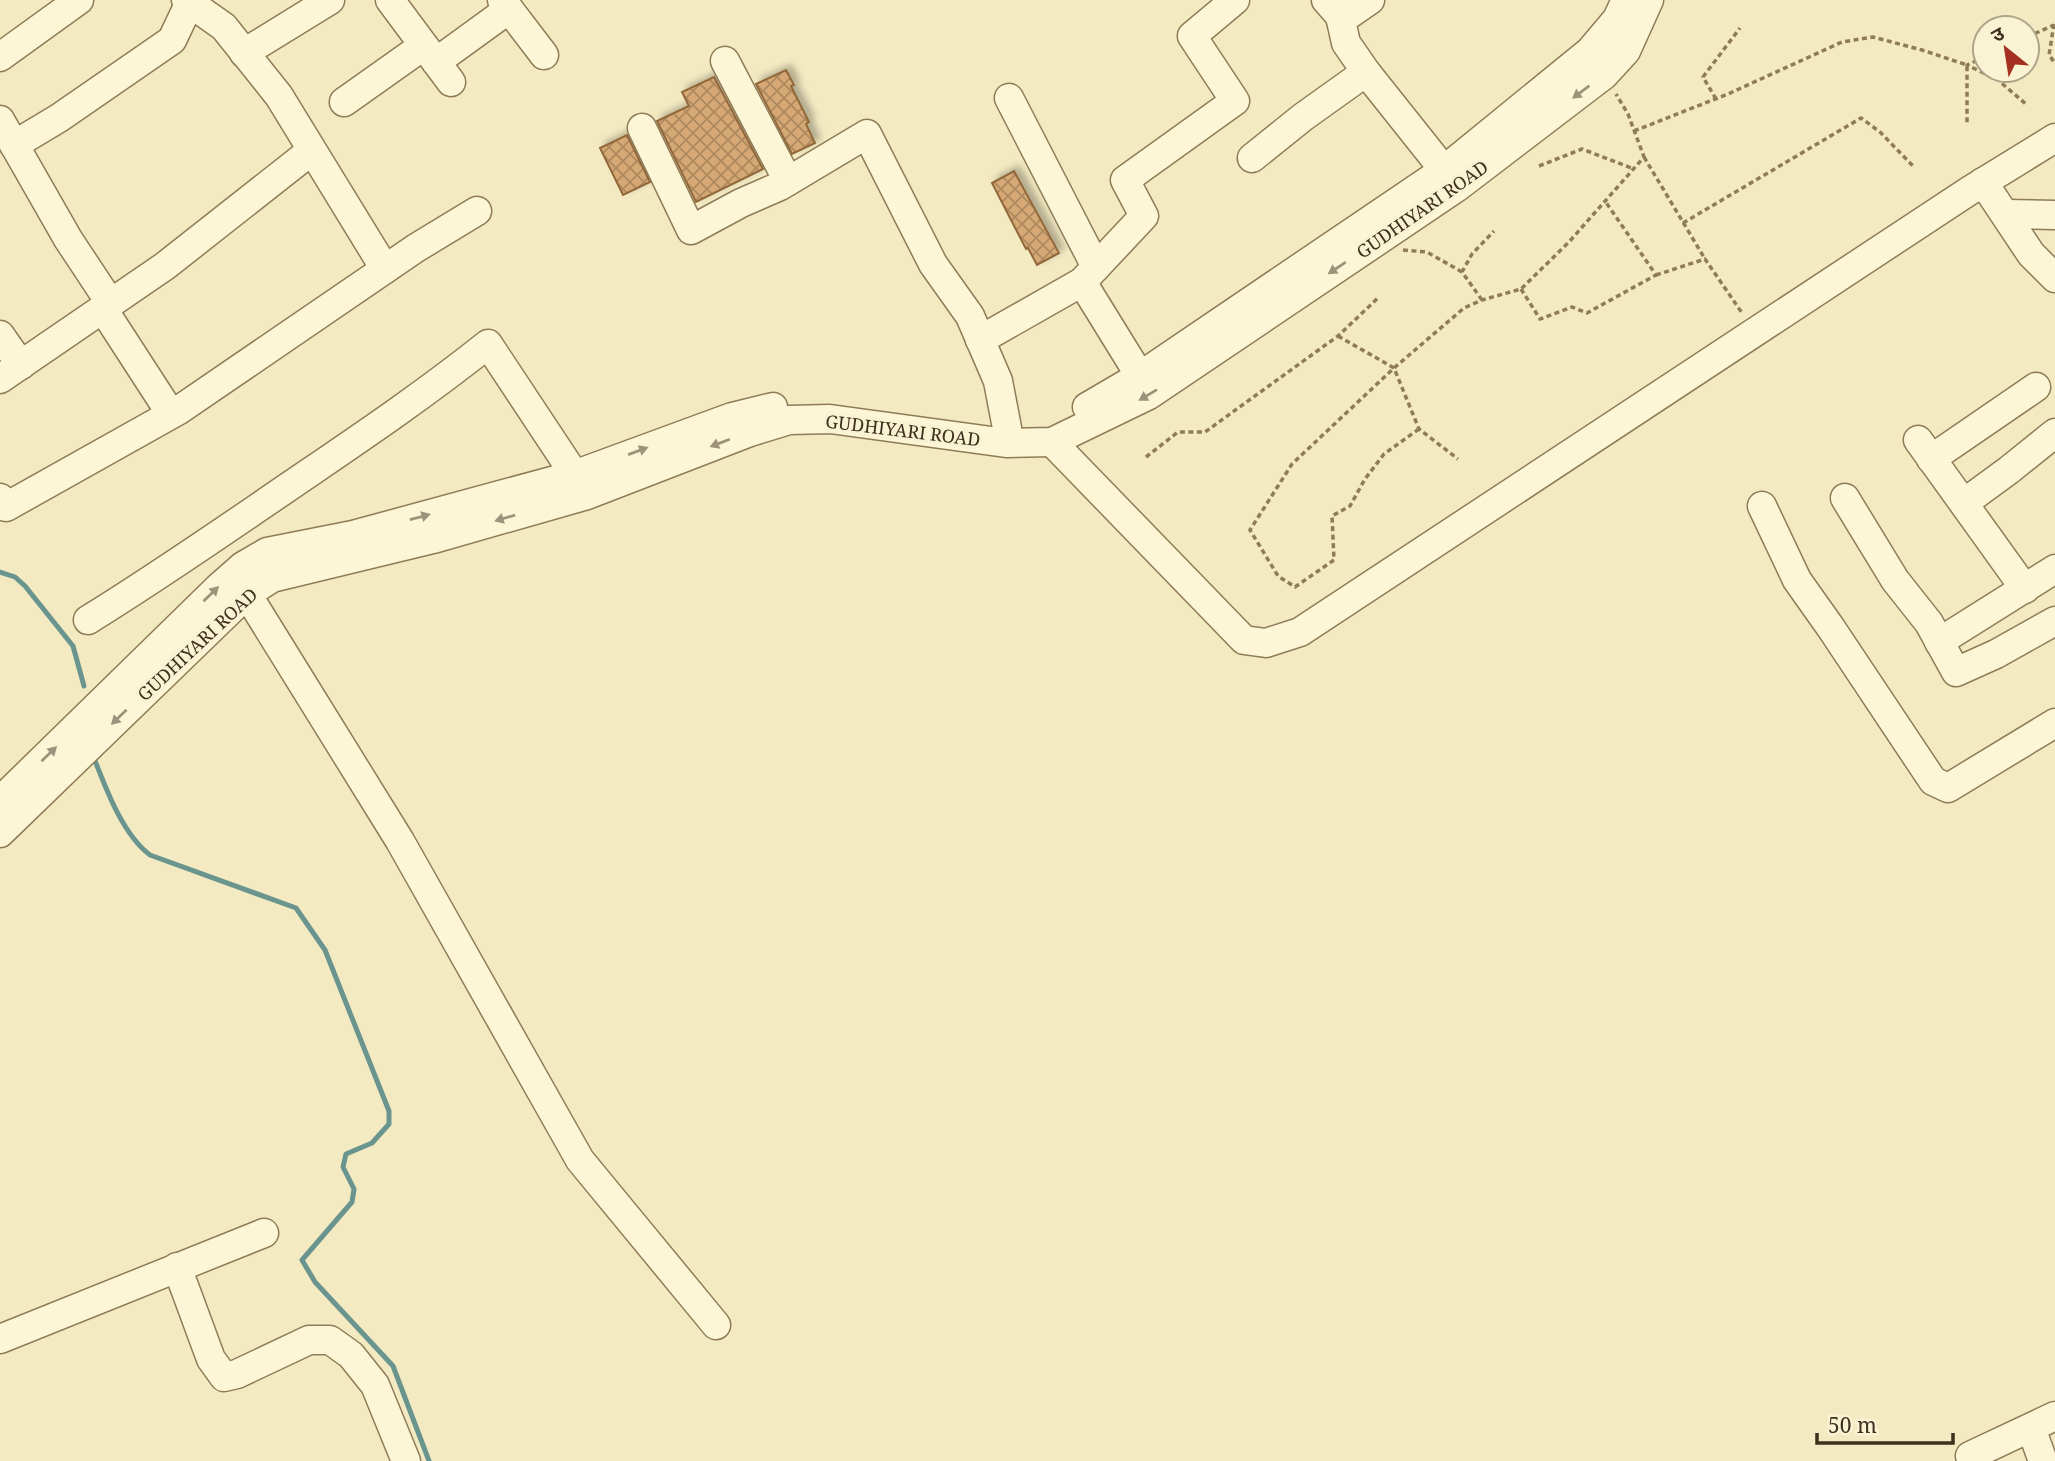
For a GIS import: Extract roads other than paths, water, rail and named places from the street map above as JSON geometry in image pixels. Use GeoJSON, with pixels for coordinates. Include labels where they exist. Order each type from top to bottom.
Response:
{"type":"FeatureCollection","features":[{"type":"Feature","properties":{"kind":"street"},"geometry":{"type":"LineString","coordinates":[[0,57],[79,0]]}},
{"type":"Feature","properties":{"kind":"street"},"geometry":{"type":"LineString","coordinates":[[244,53],[330,0]]}},
{"type":"Feature","properties":{"kind":"street"},"geometry":{"type":"LineString","coordinates":[[390,0],[437,63]]}},
{"type":"Feature","properties":{"kind":"street"},"geometry":{"type":"LineString","coordinates":[[980,341],[1089,274],[1144,216],[1125,180],[1235,101],[1192,36],[1235,0]]}},
{"type":"Feature","properties":{"kind":"street"},"geometry":{"type":"LineString","coordinates":[[1370,0],[1333,10],[1346,43],[1444,170]]}},
{"type":"Feature","properties":{"kind":"street","name":"GUDHIYARI ROAD"},"geometry":{"type":"LineString","coordinates":[[0,833],[247,594],[272,578],[433,539],[580,485],[789,420],[830,419],[1006,443],[1052,442],[1100,421],[1149,395],[1456,188],[1601,65],[1626,0]]}},
{"type":"Feature","properties":{"kind":"street","name":"GUDHIYARI ROAD"},"geometry":{"type":"LineString","coordinates":[[0,802],[218,587],[243,566],[267,552],[580,485],[732,417],[796,401],[867,405],[1007,428],[1045,425],[1092,405],[1140,376],[1601,65],[1626,51],[1649,0]]}},
{"type":"Feature","properties":{"kind":"street"},"geometry":{"type":"LineString","coordinates":[[14,145],[59,118],[172,40],[189,1],[224,26],[279,96],[385,269]]}},
{"type":"Feature","properties":{"kind":"street"},"geometry":{"type":"LineString","coordinates":[[344,102],[437,63],[506,5],[544,55]]}},
{"type":"Feature","properties":{"kind":"street"},"geometry":{"type":"LineString","coordinates":[[725,61],[788,181]]}},
{"type":"Feature","properties":{"kind":"street"},"geometry":{"type":"LineString","coordinates":[[1252,158],[1366,72]]}},
{"type":"Feature","properties":{"kind":"street"},"geometry":{"type":"LineString","coordinates":[[1009,98],[1089,274],[1140,376]]}},
{"type":"Feature","properties":{"kind":"street"},"geometry":{"type":"LineString","coordinates":[[0,120],[171,414]]}},
{"type":"Feature","properties":{"kind":"street"},"geometry":{"type":"LineString","coordinates":[[642,128],[691,230],[788,181],[867,134],[933,264],[970,317],[998,381],[1007,428]]}},
{"type":"Feature","properties":{"kind":"street"},"geometry":{"type":"LineString","coordinates":[[1052,442],[1244,640],[1266,643],[1300,632],[1983,182],[2055,138]]}},
{"type":"Feature","properties":{"kind":"street"},"geometry":{"type":"LineString","coordinates":[[0,335],[7,370],[164,266],[311,151]]}},
{"type":"Feature","properties":{"kind":"street"},"geometry":{"type":"LineString","coordinates":[[1983,182],[2031,254],[2055,278]]}},
{"type":"Feature","properties":{"kind":"street"},"geometry":{"type":"LineString","coordinates":[[0,498],[6,508],[171,414],[416,248],[477,211]]}},
{"type":"Feature","properties":{"kind":"street"},"geometry":{"type":"LineString","coordinates":[[2006,214],[2055,215]]}},
{"type":"Feature","properties":{"kind":"street"},"geometry":{"type":"LineString","coordinates":[[89,620],[346,449],[434,387],[488,344],[580,485]]}},
{"type":"Feature","properties":{"kind":"street"},"geometry":{"type":"LineString","coordinates":[[2025,589],[1925,450],[2036,387]]}},
{"type":"Feature","properties":{"kind":"street"},"geometry":{"type":"LineString","coordinates":[[1964,503],[2055,433]]}},
{"type":"Feature","properties":{"kind":"street"},"geometry":{"type":"LineString","coordinates":[[1845,498],[1895,580],[1929,623],[1956,672],[1996,654],[2055,621]]}},
{"type":"Feature","properties":{"kind":"street"},"geometry":{"type":"LineString","coordinates":[[1762,506],[1797,580],[1933,781],[1948,788],[2055,723]]}},
{"type":"Feature","properties":{"kind":"street"},"geometry":{"type":"LineString","coordinates":[[1939,642],[2055,569]]}},
{"type":"Feature","properties":{"kind":"street"},"geometry":{"type":"LineString","coordinates":[[247,594],[400,841],[580,1160],[716,1325]]}},
{"type":"Feature","properties":{"kind":"street"},"geometry":{"type":"LineString","coordinates":[[0,1339],[264,1233]]}},
{"type":"Feature","properties":{"kind":"street"},"geometry":{"type":"LineString","coordinates":[[177,1267],[211,1359],[224,1377],[237,1374],[309,1340],[330,1340],[351,1355],[375,1385],[406,1461]]}},
{"type":"Feature","properties":{"kind":"street"},"geometry":{"type":"LineString","coordinates":[[1970,1456],[2043,1422],[2043,1461]]}},
{"type":"Feature","properties":{"kind":"waterway"},"geometry":{"type":"LineString","coordinates":[[0,572],[15,577],[25,586],[73,646],[84,686]]}},
{"type":"Feature","properties":{"kind":"waterway"},"geometry":{"type":"LineString","coordinates":[[94,758],[124,824],[150,855],[296,908],[325,950],[389,1111],[389,1124],[372,1143],[346,1154],[343,1167],[354,1189],[352,1202],[302,1260],[315,1282],[393,1366],[429,1461]]}}]}
